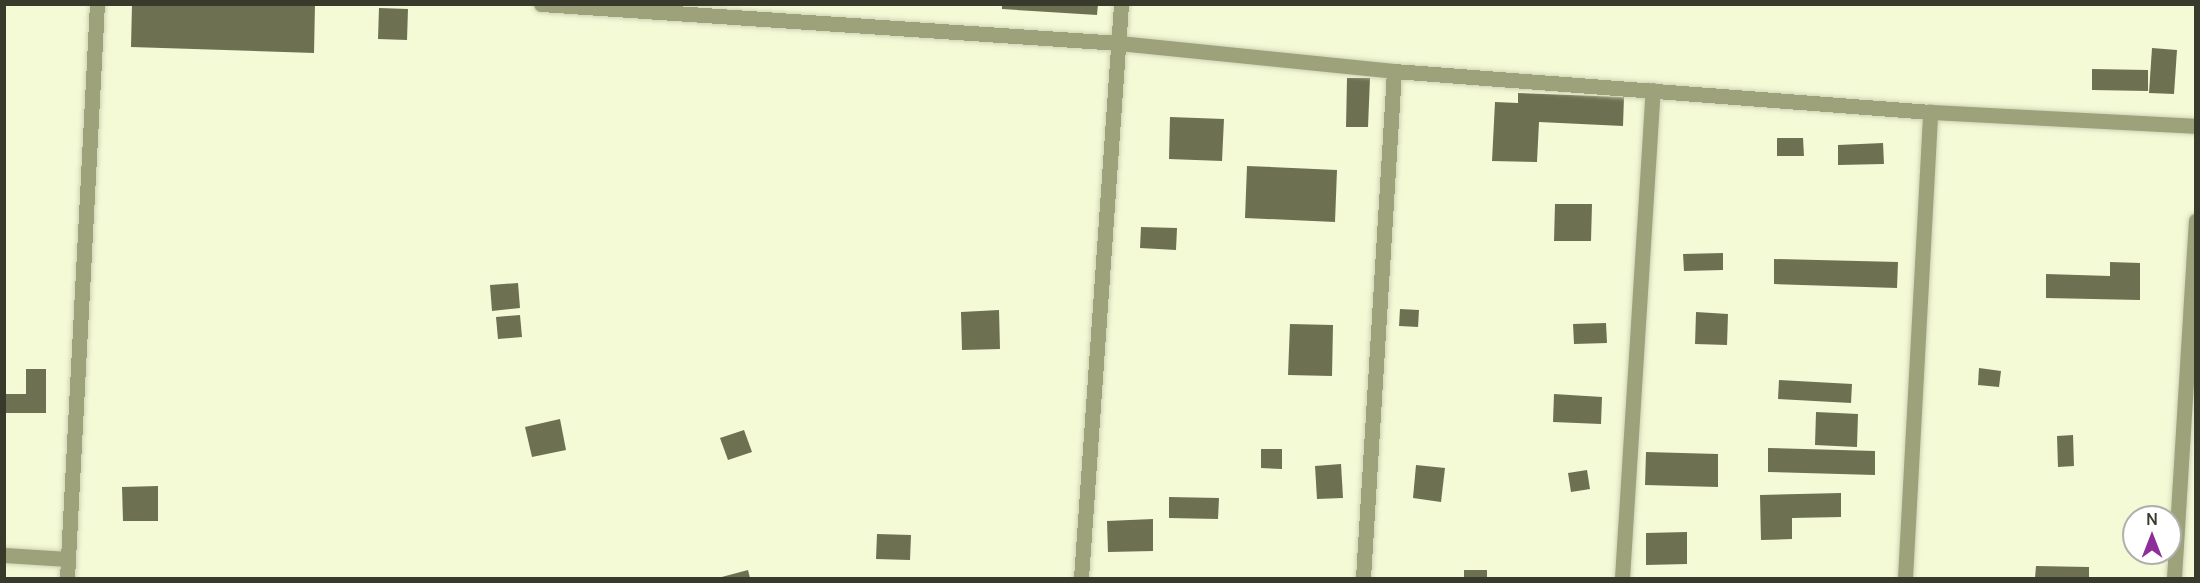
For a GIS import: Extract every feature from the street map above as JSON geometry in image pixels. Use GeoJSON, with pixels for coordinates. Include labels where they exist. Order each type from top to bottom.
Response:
{"type":"FeatureCollection","features":[{"type":"Feature","properties":{"kind":"street"},"geometry":{"type":"LineString","coordinates":[[67,579],[97,4]]}},
{"type":"Feature","properties":{"kind":"street"},"geometry":{"type":"LineString","coordinates":[[541,4],[1119,43],[1394,70],[1930,112],[2196,126]]}},
{"type":"Feature","properties":{"kind":"street"},"geometry":{"type":"LineString","coordinates":[[1081,579],[1121,4]]}},
{"type":"Feature","properties":{"kind":"street"},"geometry":{"type":"LineString","coordinates":[[1363,579],[1394,70]]}},
{"type":"Feature","properties":{"kind":"street"},"geometry":{"type":"LineString","coordinates":[[1622,579],[1653,90]]}},
{"type":"Feature","properties":{"kind":"street"},"geometry":{"type":"LineString","coordinates":[[1905,579],[1930,112]]}},
{"type":"Feature","properties":{"kind":"street"},"geometry":{"type":"LineString","coordinates":[[2174,579],[2196,221]]}},
{"type":"Feature","properties":{"kind":"street"},"geometry":{"type":"LineString","coordinates":[[4,555],[68,559]]}},
{"type":"Feature","properties":{"kind":"building"},"geometry":{"type":"Polygon","coordinates":[[[132,4],[315,4],[314,53],[131,47],[132,4]]]}},
{"type":"Feature","properties":{"kind":"building"},"geometry":{"type":"Polygon","coordinates":[[[1002,4],[1098,4],[1097,15],[1002,9],[1002,4]]]}},
{"type":"Feature","properties":{"kind":"building"},"geometry":{"type":"Polygon","coordinates":[[[379,8],[408,9],[407,40],[378,39],[379,8]]]}},
{"type":"Feature","properties":{"kind":"building"},"geometry":{"type":"Polygon","coordinates":[[[2152,48],[2177,50],[2174,94],[2149,93],[2152,48]]]}},
{"type":"Feature","properties":{"kind":"building"},"geometry":{"type":"Polygon","coordinates":[[[2092,69],[2148,70],[2148,91],[2092,90],[2092,69]]]}},
{"type":"Feature","properties":{"kind":"building"},"geometry":{"type":"Polygon","coordinates":[[[1347,78],[1370,78],[1368,127],[1346,127],[1347,78]]]}},
{"type":"Feature","properties":{"kind":"building"},"geometry":{"type":"Polygon","coordinates":[[[1518,93],[1624,97],[1623,126],[1539,122],[1537,162],[1492,161],[1495,102],[1518,103],[1518,93]]]}},
{"type":"Feature","properties":{"kind":"building"},"geometry":{"type":"Polygon","coordinates":[[[1170,117],[1224,119],[1222,161],[1169,159],[1170,117]]]}},
{"type":"Feature","properties":{"kind":"building"},"geometry":{"type":"Polygon","coordinates":[[[1777,138],[1803,138],[1804,156],[1777,156],[1777,138]]]}},
{"type":"Feature","properties":{"kind":"building"},"geometry":{"type":"Polygon","coordinates":[[[1883,143],[1884,164],[1838,165],[1838,145],[1883,143]]]}},
{"type":"Feature","properties":{"kind":"building"},"geometry":{"type":"Polygon","coordinates":[[[1247,166],[1337,170],[1335,222],[1245,218],[1247,166]]]}},
{"type":"Feature","properties":{"kind":"building"},"geometry":{"type":"Polygon","coordinates":[[[1555,204],[1592,204],[1591,241],[1554,241],[1555,204]]]}},
{"type":"Feature","properties":{"kind":"building"},"geometry":{"type":"Polygon","coordinates":[[[1141,227],[1177,228],[1176,250],[1140,248],[1141,227]]]}},
{"type":"Feature","properties":{"kind":"building"},"geometry":{"type":"Polygon","coordinates":[[[1723,253],[1723,270],[1684,271],[1683,254],[1723,253]]]}},
{"type":"Feature","properties":{"kind":"building"},"geometry":{"type":"Polygon","coordinates":[[[1774,259],[1898,262],[1897,288],[1774,284],[1774,259]]]}},
{"type":"Feature","properties":{"kind":"building"},"geometry":{"type":"Polygon","coordinates":[[[2110,262],[2140,263],[2140,300],[2046,298],[2046,274],[2110,276],[2110,262]]]}},
{"type":"Feature","properties":{"kind":"building"},"geometry":{"type":"Polygon","coordinates":[[[518,283],[520,308],[492,311],[490,285],[518,283]]]}},
{"type":"Feature","properties":{"kind":"building"},"geometry":{"type":"Polygon","coordinates":[[[1400,309],[1419,310],[1418,327],[1399,326],[1400,309]]]}},
{"type":"Feature","properties":{"kind":"building"},"geometry":{"type":"Polygon","coordinates":[[[999,310],[1000,349],[962,350],[961,312],[999,310]]]}},
{"type":"Feature","properties":{"kind":"building"},"geometry":{"type":"Polygon","coordinates":[[[1696,312],[1728,314],[1727,345],[1695,344],[1696,312]]]}},
{"type":"Feature","properties":{"kind":"building"},"geometry":{"type":"Polygon","coordinates":[[[520,315],[522,337],[498,339],[496,317],[520,315]]]}},
{"type":"Feature","properties":{"kind":"building"},"geometry":{"type":"Polygon","coordinates":[[[1606,323],[1607,343],[1574,344],[1573,324],[1606,323]]]}},
{"type":"Feature","properties":{"kind":"building"},"geometry":{"type":"Polygon","coordinates":[[[1290,324],[1333,325],[1332,376],[1288,375],[1290,324]]]}},
{"type":"Feature","properties":{"kind":"building"},"geometry":{"type":"Polygon","coordinates":[[[1979,368],[2001,371],[1999,387],[1978,385],[1979,368]]]}},
{"type":"Feature","properties":{"kind":"building"},"geometry":{"type":"Polygon","coordinates":[[[26,369],[46,369],[46,413],[4,413],[4,394],[26,394],[26,369]]]}},
{"type":"Feature","properties":{"kind":"building"},"geometry":{"type":"Polygon","coordinates":[[[1779,380],[1852,384],[1851,403],[1778,399],[1779,380]]]}},
{"type":"Feature","properties":{"kind":"building"},"geometry":{"type":"Polygon","coordinates":[[[1554,394],[1602,397],[1601,424],[1553,422],[1554,394]]]}},
{"type":"Feature","properties":{"kind":"building"},"geometry":{"type":"Polygon","coordinates":[[[1816,412],[1858,414],[1857,447],[1815,445],[1816,412]]]}},
{"type":"Feature","properties":{"kind":"building"},"geometry":{"type":"Polygon","coordinates":[[[560,419],[566,450],[532,457],[525,427],[560,419]]]}},
{"type":"Feature","properties":{"kind":"building"},"geometry":{"type":"Polygon","coordinates":[[[744,430],[752,452],[728,460],[720,438],[744,430]]]}},
{"type":"Feature","properties":{"kind":"building"},"geometry":{"type":"Polygon","coordinates":[[[2073,435],[2074,466],[2058,467],[2057,436],[2073,435]]]}},
{"type":"Feature","properties":{"kind":"building"},"geometry":{"type":"Polygon","coordinates":[[[1768,448],[1875,451],[1875,475],[1768,472],[1768,448]]]}},
{"type":"Feature","properties":{"kind":"building"},"geometry":{"type":"Polygon","coordinates":[[[1261,449],[1282,449],[1282,469],[1261,468],[1261,449]]]}},
{"type":"Feature","properties":{"kind":"building"},"geometry":{"type":"Polygon","coordinates":[[[1646,452],[1718,454],[1718,487],[1645,485],[1646,452]]]}},
{"type":"Feature","properties":{"kind":"building"},"geometry":{"type":"Polygon","coordinates":[[[1341,464],[1343,498],[1317,499],[1315,466],[1341,464]]]}},
{"type":"Feature","properties":{"kind":"building"},"geometry":{"type":"Polygon","coordinates":[[[1416,465],[1445,468],[1441,502],[1413,498],[1416,465]]]}},
{"type":"Feature","properties":{"kind":"building"},"geometry":{"type":"Polygon","coordinates":[[[1587,470],[1590,489],[1571,492],[1568,473],[1587,470]]]}},
{"type":"Feature","properties":{"kind":"building"},"geometry":{"type":"Polygon","coordinates":[[[158,486],[158,521],[123,521],[122,487],[158,486]]]}},
{"type":"Feature","properties":{"kind":"building"},"geometry":{"type":"Polygon","coordinates":[[[1841,493],[1841,517],[1792,518],[1792,539],[1761,540],[1760,495],[1841,493]]]}},
{"type":"Feature","properties":{"kind":"building"},"geometry":{"type":"Polygon","coordinates":[[[1169,497],[1219,498],[1218,519],[1169,518],[1169,497]]]}},
{"type":"Feature","properties":{"kind":"building"},"geometry":{"type":"Polygon","coordinates":[[[1153,519],[1153,551],[1108,552],[1107,521],[1153,519]]]}},
{"type":"Feature","properties":{"kind":"building"},"geometry":{"type":"Polygon","coordinates":[[[1687,532],[1687,564],[1646,565],[1646,533],[1687,532]]]}},
{"type":"Feature","properties":{"kind":"building"},"geometry":{"type":"Polygon","coordinates":[[[877,534],[911,535],[910,560],[876,559],[877,534]]]}},
{"type":"Feature","properties":{"kind":"building"},"geometry":{"type":"Polygon","coordinates":[[[2036,566],[2089,567],[2089,578],[2035,578],[2036,566]]]}},
{"type":"Feature","properties":{"kind":"building"},"geometry":{"type":"Polygon","coordinates":[[[748,570],[750,578],[718,578],[748,570]]]}},
{"type":"Feature","properties":{"kind":"building"},"geometry":{"type":"Polygon","coordinates":[[[1464,570],[1487,570],[1487,578],[1464,578],[1464,570]]]}}]}
